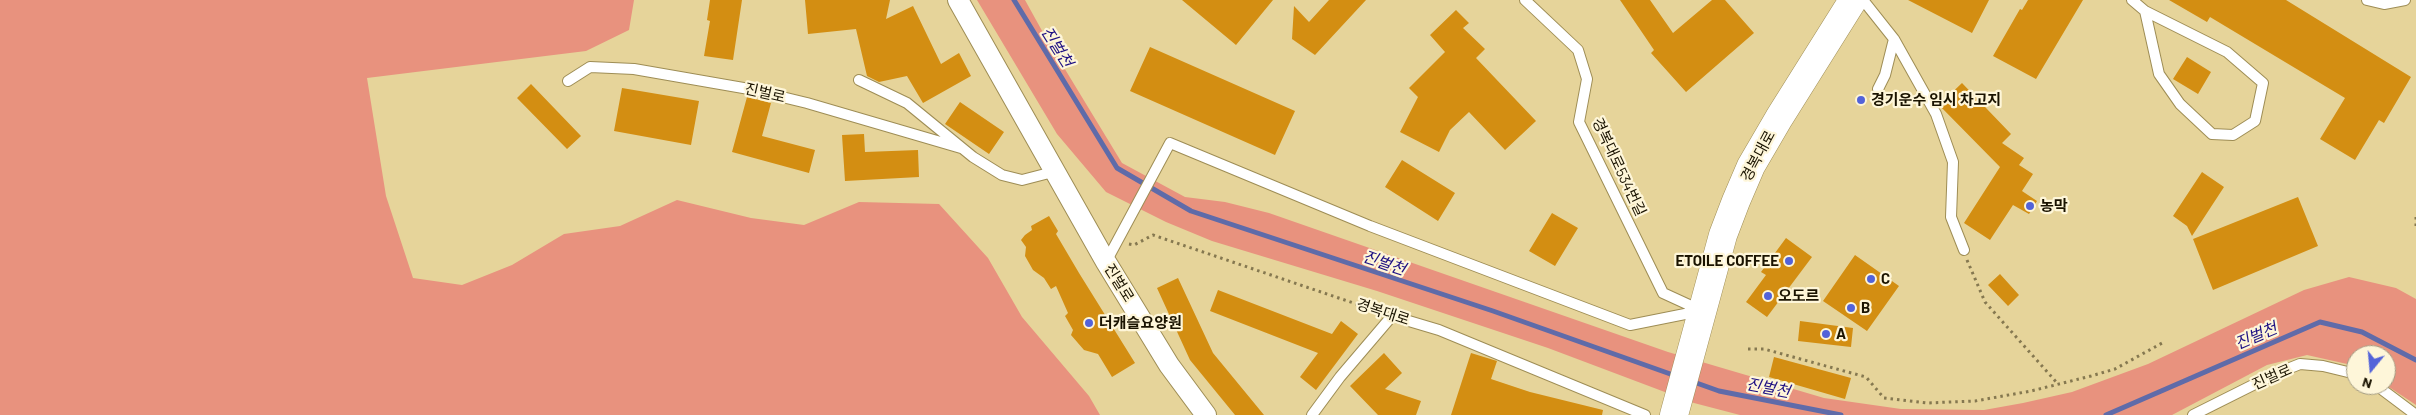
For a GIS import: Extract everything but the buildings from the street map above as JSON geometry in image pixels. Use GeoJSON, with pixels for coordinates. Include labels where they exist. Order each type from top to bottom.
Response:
{"type":"FeatureCollection","features":[{"type":"Feature","properties":{"kind":"street","name":"진벌로"},"geometry":{"type":"LineString","coordinates":[[958,0],[1106,262],[1169,365],[1206,415]]}},
{"type":"Feature","properties":{"kind":"street","name":"경복대로"},"geometry":{"type":"LineString","coordinates":[[1674,415],[1723,235],[1751,166],[1779,118],[1854,0]]}},
{"type":"Feature","properties":{"kind":"lane","name":"경복대로534번길"},"geometry":{"type":"LineString","coordinates":[[1525,0],[1578,50],[1587,79],[1579,122],[1663,293],[1699,323]]}},
{"type":"Feature","properties":{"kind":"lane"},"geometry":{"type":"LineString","coordinates":[[1863,0],[1894,39],[1936,114],[1953,162],[1951,217],[1964,250]]}},
{"type":"Feature","properties":{"kind":"lane"},"geometry":{"type":"LineString","coordinates":[[2132,0],[2145,11],[2227,52],[2263,84],[2255,120],[2233,135],[2212,134],[2180,104],[2159,74],[2145,11]]}},
{"type":"Feature","properties":{"kind":"lane"},"geometry":{"type":"LineString","coordinates":[[2367,0],[2384,4],[2404,0]]}},
{"type":"Feature","properties":{"kind":"lane"},"geometry":{"type":"LineString","coordinates":[[1878,89],[1885,75],[1894,39]]}},
{"type":"Feature","properties":{"kind":"lane","name":"진벌로"},"geometry":{"type":"LineString","coordinates":[[568,81],[590,67],[644,70],[749,89],[807,103],[961,148]]}},
{"type":"Feature","properties":{"kind":"lane","name":"진벌로"},"geometry":{"type":"LineString","coordinates":[[859,80],[907,103],[961,148],[1002,175],[1022,180],[1054,172]]}},
{"type":"Feature","properties":{"kind":"lane"},"geometry":{"type":"LineString","coordinates":[[1106,262],[1170,143],[1370,226],[1630,325],[1699,323]]}},
{"type":"Feature","properties":{"kind":"lane"},"geometry":{"type":"LineString","coordinates":[[1312,415],[1340,377],[1392,316]]}},
{"type":"Feature","properties":{"kind":"lane","name":"경복대로"},"geometry":{"type":"LineString","coordinates":[[1392,316],[1440,330],[1644,415]]}},
{"type":"Feature","properties":{"kind":"lane","name":"진벌로"},"geometry":{"type":"LineString","coordinates":[[2194,415],[2275,374],[2300,364],[2324,366],[2346,372]]}},
{"type":"Feature","properties":{"kind":"lane"},"geometry":{"type":"LineString","coordinates":[[2389,395],[2416,415]]}},
{"type":"Feature","properties":{"kind":"path"},"geometry":{"type":"LineString","coordinates":[[2416,217],[2416,230]]}},
{"type":"Feature","properties":{"kind":"path","name":"경복대로"},"geometry":{"type":"LineString","coordinates":[[1118,240],[1134,245],[1153,235],[1392,316]]}},
{"type":"Feature","properties":{"kind":"path"},"geometry":{"type":"LineString","coordinates":[[1964,250],[1972,276],[1985,302],[2058,384]]}},
{"type":"Feature","properties":{"kind":"path"},"geometry":{"type":"LineString","coordinates":[[1748,349],[1764,349],[1866,378],[1884,398],[1927,403],[1975,401],[2031,391],[2115,369],[2164,342]]}},
{"type":"Feature","properties":{"kind":"shaded area"},"geometry":{"type":"Polygon","coordinates":[[[0,0],[634,0],[629,30],[586,51],[367,78],[386,196],[413,278],[462,285],[512,265],[564,234],[620,226],[677,200],[751,218],[804,225],[859,202],[939,204],[988,258],[1022,317],[1089,396],[1100,415],[0,415],[0,0]]]}},
{"type":"Feature","properties":{"kind":"shaded area"},"geometry":{"type":"Polygon","coordinates":[[[977,0],[1025,0],[1122,163],[1185,197],[1225,202],[1269,213],[1668,352],[1824,398],[1901,409],[1984,410],[2072,392],[2148,364],[2304,290],[2349,277],[2396,288],[2416,299],[2416,405],[2396,392],[2396,345],[2346,345],[2346,364],[2307,355],[2267,365],[2172,415],[1740,415],[1694,403],[1548,348],[1377,291],[1212,241],[1166,222],[1106,192],[1057,134],[977,0]]]}},
{"type":"Feature","properties":{"kind":"waterway","name":"진벌천"},"geometry":{"type":"LineString","coordinates":[[1014,0],[1117,168],[1191,211],[1493,311],[1676,376]]}},
{"type":"Feature","properties":{"kind":"waterway","name":"진벌천"},"geometry":{"type":"LineString","coordinates":[[2106,415],[2320,322],[2362,332],[2416,360]]}},
{"type":"Feature","properties":{"kind":"waterway","name":"진벌천"},"geometry":{"type":"LineString","coordinates":[[1691,381],[1719,391],[1841,415]]}},
{"type":"Feature","properties":{"kind":"place","name":"경기운수 임시 차고지"},"geometry":{"type":"Point","coordinates":[1861,100]}},
{"type":"Feature","properties":{"kind":"place","name":"농막"},"geometry":{"type":"Point","coordinates":[2030,206]}},
{"type":"Feature","properties":{"kind":"place","name":"ETOILE COFFEE"},"geometry":{"type":"Point","coordinates":[1789,261]}},
{"type":"Feature","properties":{"kind":"place","name":"C"},"geometry":{"type":"Point","coordinates":[1871,279]}},
{"type":"Feature","properties":{"kind":"place","name":"오도르"},"geometry":{"type":"Point","coordinates":[1768,296]}},
{"type":"Feature","properties":{"kind":"place","name":"B"},"geometry":{"type":"Point","coordinates":[1851,308]}},
{"type":"Feature","properties":{"kind":"place","name":"더캐슬요양원"},"geometry":{"type":"Point","coordinates":[1089,323]}},
{"type":"Feature","properties":{"kind":"place","name":"A"},"geometry":{"type":"Point","coordinates":[1826,334]}}]}
